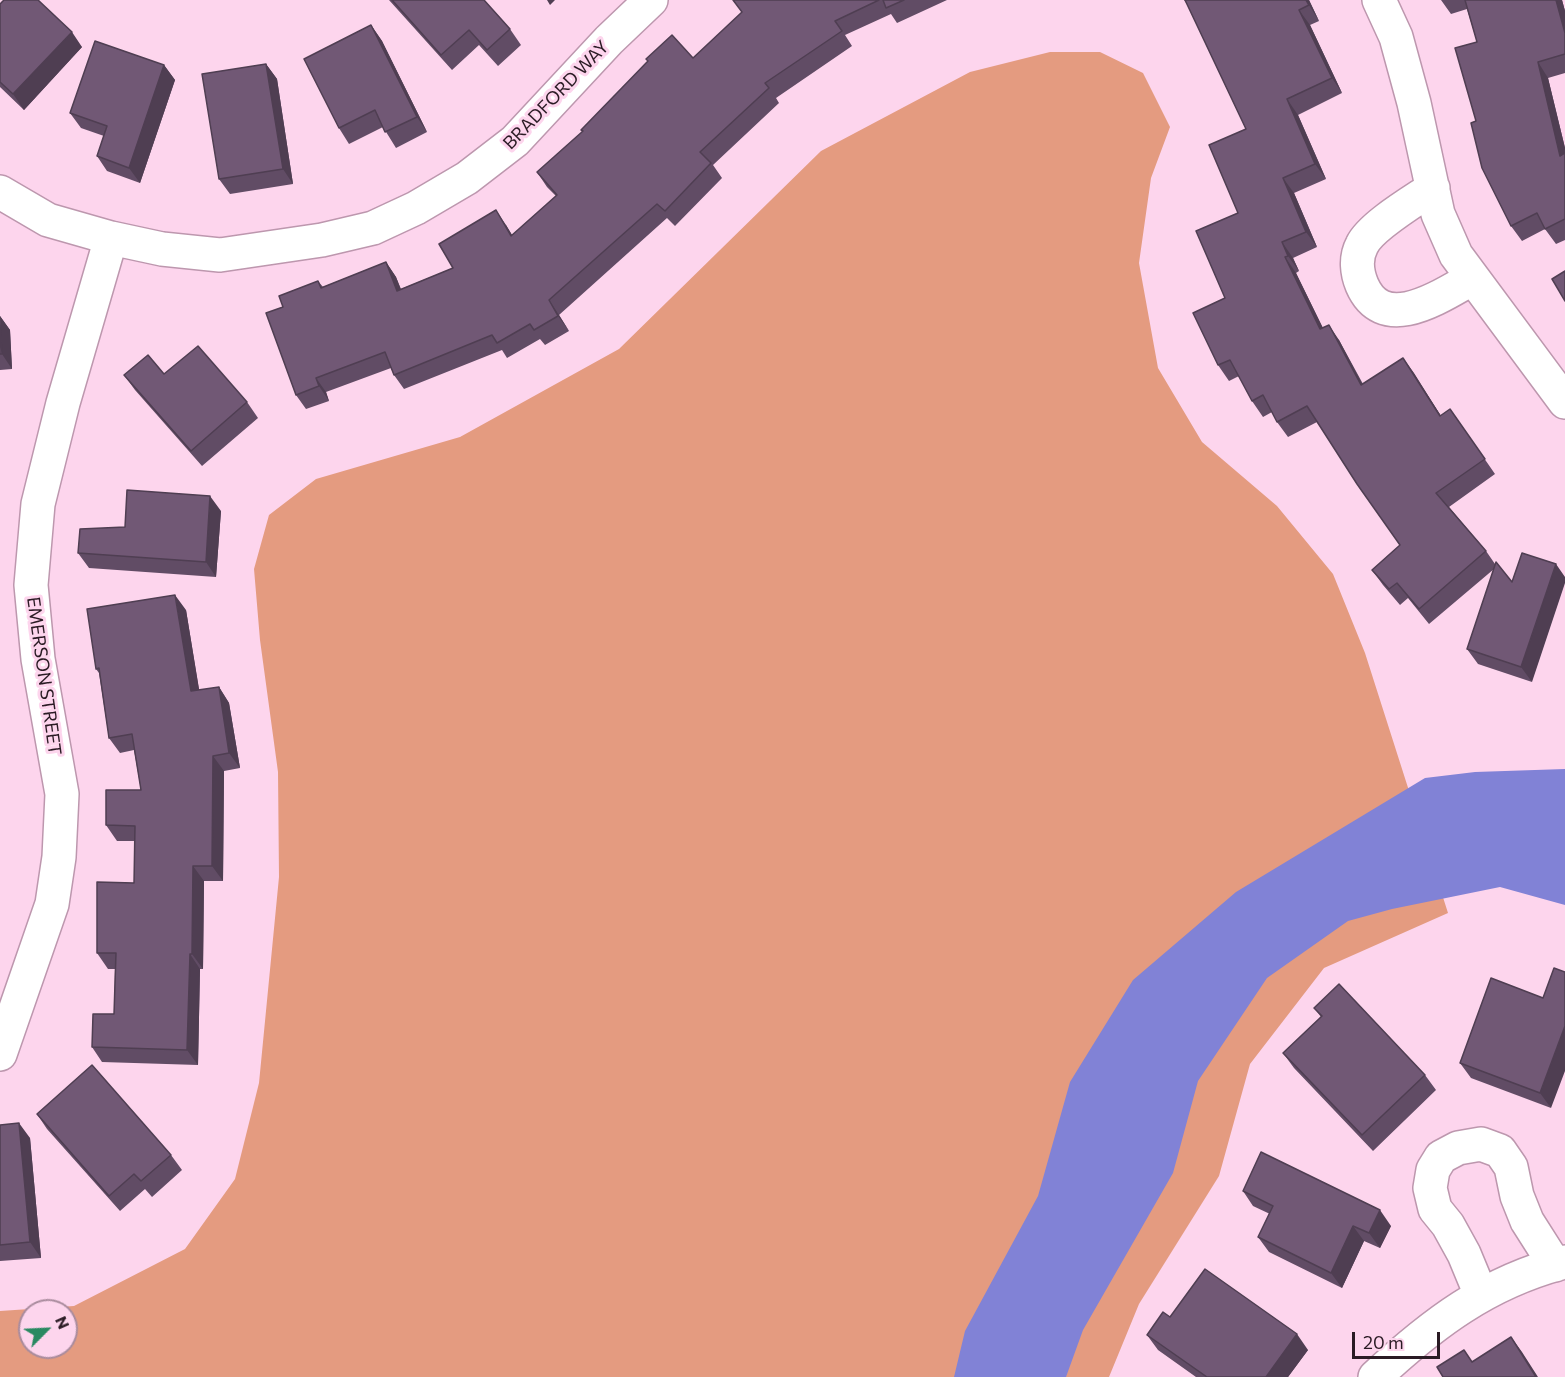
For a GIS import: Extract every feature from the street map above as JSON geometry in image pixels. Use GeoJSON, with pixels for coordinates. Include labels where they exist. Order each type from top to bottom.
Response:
{"type":"FeatureCollection","features":[{"type":"Feature","properties":{"kind":"street","name":"BRADFORD WAY"},"geometry":{"type":"LineString","coordinates":[[111,238],[162,249],[220,255],[322,240],[373,228],[416,208],[467,178],[515,141],[609,40],[651,0]]}},
{"type":"Feature","properties":{"kind":"street"},"geometry":{"type":"LineString","coordinates":[[1379,0],[1399,48],[1414,103],[1438,214],[1456,255],[1565,402]]}},
{"type":"Feature","properties":{"kind":"street"},"geometry":{"type":"LineString","coordinates":[[1433,188],[1378,227],[1362,245],[1356,271],[1367,295],[1386,309],[1406,310],[1431,301],[1473,278]]}},
{"type":"Feature","properties":{"kind":"street"},"geometry":{"type":"LineString","coordinates":[[0,192],[48,220],[111,238]]}},
{"type":"Feature","properties":{"kind":"street","name":"EMERSON STREET"},"geometry":{"type":"LineString","coordinates":[[0,1054],[52,904],[59,857],[62,794],[38,659],[31,585],[38,504],[63,403],[111,238]]}},
{"type":"Feature","properties":{"kind":"street"},"geometry":{"type":"LineString","coordinates":[[1375,1377],[1414,1341],[1481,1295],[1513,1279],[1560,1264],[1527,1221],[1517,1196],[1511,1167],[1500,1151],[1481,1144],[1458,1148],[1441,1157],[1433,1170],[1430,1188],[1436,1209],[1464,1254],[1481,1295]]}},
{"type":"Feature","properties":{"kind":"shaded area"},"geometry":{"type":"Polygon","coordinates":[[[1050,52],[1100,52],[1143,73],[1170,127],[1151,178],[1139,263],[1158,368],[1202,442],[1277,506],[1333,574],[1365,653],[1448,913],[1324,968],[1250,1064],[1219,1176],[1139,1304],[1109,1377],[0,1377],[0,1311],[18,1310],[18,1359],[78,1359],[78,1304],[185,1249],[235,1179],[259,1083],[279,877],[278,772],[260,640],[254,569],[269,515],[316,479],[460,437],[619,349],[821,151],[970,72],[1050,52]]]}},
{"type":"Feature","properties":{"kind":"shaded area"},"geometry":{"type":"Polygon","coordinates":[[[1565,769],[1565,905],[1500,887],[1392,909],[1348,921],[1267,978],[1198,1081],[1173,1173],[1083,1330],[1066,1377],[954,1377],[965,1331],[1038,1196],[1070,1082],[1133,980],[1236,892],[1425,778],[1475,772],[1565,769]]]}},
{"type":"Feature","properties":{"kind":"building"},"geometry":{"type":"Polygon","coordinates":[[[4,0],[38,0],[72,32],[13,94],[0,82],[0,4],[4,0]]]}},
{"type":"Feature","properties":{"kind":"building"},"geometry":{"type":"Polygon","coordinates":[[[392,0],[484,0],[510,29],[487,50],[469,30],[441,55],[392,0]]]}},
{"type":"Feature","properties":{"kind":"building"},"geometry":{"type":"Polygon","coordinates":[[[733,0],[879,0],[835,21],[842,31],[765,83],[769,88],[700,152],[711,163],[665,211],[657,204],[549,300],[558,316],[534,330],[530,324],[497,343],[492,335],[394,375],[385,352],[316,378],[319,386],[296,395],[266,313],[283,307],[279,296],[318,281],[321,288],[386,262],[397,291],[453,268],[439,244],[496,210],[511,236],[557,195],[537,172],[583,131],[581,130],[648,61],[646,59],[672,35],[693,58],[742,12],[733,0]]]}},
{"type":"Feature","properties":{"kind":"building"},"geometry":{"type":"Polygon","coordinates":[[[883,0],[904,0],[886,8],[883,0]]]}},
{"type":"Feature","properties":{"kind":"building"},"geometry":{"type":"Polygon","coordinates":[[[1185,0],[1306,0],[1309,5],[1299,10],[1332,78],[1287,99],[1315,164],[1283,178],[1306,232],[1282,242],[1288,256],[1285,257],[1320,329],[1329,325],[1361,385],[1403,358],[1440,416],[1450,409],[1485,459],[1436,493],[1486,551],[1419,609],[1397,583],[1389,589],[1372,570],[1400,545],[1357,484],[1307,406],[1277,422],[1263,395],[1252,401],[1230,360],[1218,365],[1193,313],[1225,298],[1196,231],[1238,213],[1209,145],[1246,129],[1185,0]]]}},
{"type":"Feature","properties":{"kind":"building"},"geometry":{"type":"Polygon","coordinates":[[[1465,0],[1556,0],[1565,33],[1565,54],[1538,62],[1560,156],[1565,153],[1565,219],[1545,229],[1537,213],[1511,226],[1482,168],[1471,123],[1476,121],[1455,48],[1477,42],[1465,0]]]}},
{"type":"Feature","properties":{"kind":"building"},"geometry":{"type":"Polygon","coordinates":[[[371,25],[417,117],[385,132],[375,110],[339,128],[304,59],[371,25]]]}},
{"type":"Feature","properties":{"kind":"building"},"geometry":{"type":"Polygon","coordinates":[[[95,41],[164,65],[129,168],[97,156],[107,126],[70,113],[95,41]]]}},
{"type":"Feature","properties":{"kind":"building"},"geometry":{"type":"Polygon","coordinates":[[[266,64],[283,169],[219,179],[202,74],[266,64]]]}},
{"type":"Feature","properties":{"kind":"building"},"geometry":{"type":"Polygon","coordinates":[[[1565,271],[1565,301],[1552,279],[1565,271]]]}},
{"type":"Feature","properties":{"kind":"building"},"geometry":{"type":"Polygon","coordinates":[[[0,325],[2,354],[0,354],[0,325]]]}},
{"type":"Feature","properties":{"kind":"building"},"geometry":{"type":"Polygon","coordinates":[[[198,346],[247,402],[191,451],[124,375],[148,355],[164,374],[198,346]]]}},
{"type":"Feature","properties":{"kind":"building"},"geometry":{"type":"Polygon","coordinates":[[[127,490],[210,496],[206,562],[78,553],[80,529],[125,527],[127,490]]]}},
{"type":"Feature","properties":{"kind":"building"},"geometry":{"type":"Polygon","coordinates":[[[1522,553],[1556,564],[1521,667],[1467,649],[1496,562],[1512,582],[1522,553]]]}},
{"type":"Feature","properties":{"kind":"building"},"geometry":{"type":"Polygon","coordinates":[[[175,595],[191,691],[219,687],[229,753],[213,756],[212,866],[193,866],[192,954],[190,954],[187,1050],[92,1047],[93,1014],[114,1014],[116,953],[97,953],[97,882],[134,883],[135,826],[106,825],[106,790],[141,790],[132,734],[109,738],[99,668],[96,669],[87,609],[175,595]]]}},
{"type":"Feature","properties":{"kind":"building"},"geometry":{"type":"Polygon","coordinates":[[[1554,968],[1565,972],[1565,1026],[1540,1093],[1460,1063],[1491,978],[1543,998],[1554,968]]]}},
{"type":"Feature","properties":{"kind":"building"},"geometry":{"type":"Polygon","coordinates":[[[1339,984],[1425,1075],[1362,1135],[1283,1053],[1322,1016],[1314,1008],[1339,984]]]}},
{"type":"Feature","properties":{"kind":"building"},"geometry":{"type":"Polygon","coordinates":[[[92,1065],[171,1155],[141,1181],[134,1174],[109,1196],[37,1114],[92,1065]]]}},
{"type":"Feature","properties":{"kind":"building"},"geometry":{"type":"Polygon","coordinates":[[[19,1123],[30,1242],[0,1245],[0,1125],[19,1123]]]}},
{"type":"Feature","properties":{"kind":"building"},"geometry":{"type":"Polygon","coordinates":[[[1261,1152],[1380,1210],[1369,1233],[1353,1226],[1331,1273],[1258,1237],[1273,1206],[1243,1191],[1261,1152]]]}},
{"type":"Feature","properties":{"kind":"building"},"geometry":{"type":"Polygon","coordinates":[[[1205,1269],[1297,1334],[1266,1377],[1207,1377],[1147,1335],[1163,1312],[1170,1317],[1205,1269]]]}},
{"type":"Feature","properties":{"kind":"building"},"geometry":{"type":"Polygon","coordinates":[[[1511,1337],[1536,1377],[1443,1377],[1437,1367],[1464,1350],[1472,1362],[1511,1337]]]}}]}
